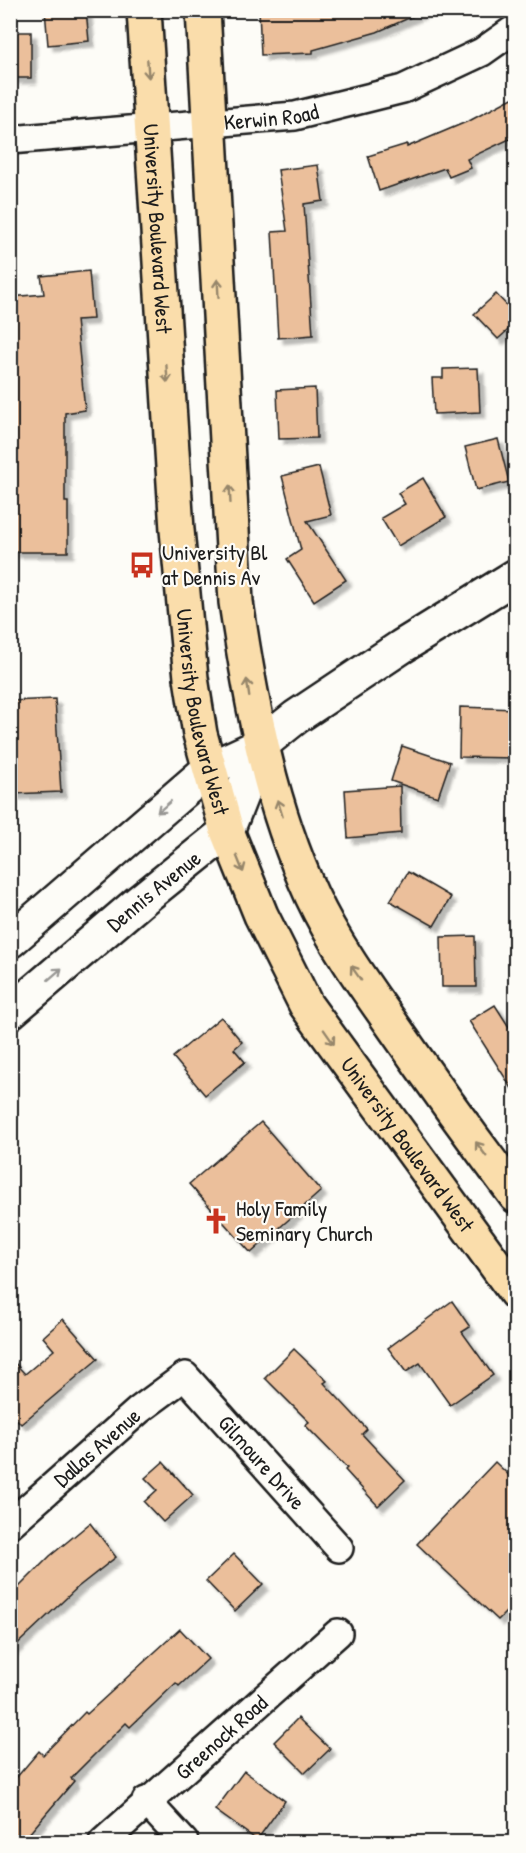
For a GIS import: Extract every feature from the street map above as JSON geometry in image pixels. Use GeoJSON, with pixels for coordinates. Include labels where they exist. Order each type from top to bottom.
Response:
{"type":"FeatureCollection","features":[{"type":"Feature","properties":{"kind":"main road","name":"University Boulevard West"},"geometry":{"type":"LineString","coordinates":[[144,10],[177,530],[191,678],[209,769],[226,831],[261,915],[306,1005],[516,1293]]}},
{"type":"Feature","properties":{"kind":"main road"},"geometry":{"type":"LineString","coordinates":[[202,10],[236,602],[250,699],[261,745],[290,840],[312,895],[343,954],[516,1196]]}},
{"type":"Feature","properties":{"kind":"street","name":"Kerwin Road"},"geometry":{"type":"LineString","coordinates":[[10,140],[296,116],[403,89],[482,52],[516,28]]}},
{"type":"Feature","properties":{"kind":"street","name":"Dennis Avenue"},"geometry":{"type":"LineString","coordinates":[[10,941],[209,769],[261,745],[296,717],[401,647],[516,576]]}},
{"type":"Feature","properties":{"kind":"street","name":"Dennis Avenue"},"geometry":{"type":"LineString","coordinates":[[10,1012],[226,831],[261,745]]}},
{"type":"Feature","properties":{"kind":"street","name":"Dallas Avenue"},"geometry":{"type":"LineString","coordinates":[[10,1524],[139,1410],[185,1376]]}},
{"type":"Feature","properties":{"kind":"street","name":"Gilmoure Drive"},"geometry":{"type":"LineString","coordinates":[[185,1376],[339,1548]]}},
{"type":"Feature","properties":{"kind":"street","name":"Greenock Road"},"geometry":{"type":"LineString","coordinates":[[103,1842],[146,1801],[338,1633]]}},
{"type":"Feature","properties":{"kind":"street"},"geometry":{"type":"LineString","coordinates":[[146,1801],[184,1842]]}},
{"type":"Feature","properties":{"kind":"building"},"geometry":{"type":"Polygon","coordinates":[[[45,10],[86,10],[89,41],[48,45],[45,10]]]}},
{"type":"Feature","properties":{"kind":"building"},"geometry":{"type":"Polygon","coordinates":[[[259,10],[427,10],[377,32],[313,50],[313,53],[261,55],[259,10]]]}},
{"type":"Feature","properties":{"kind":"building"},"geometry":{"type":"Polygon","coordinates":[[[10,32],[31,32],[31,78],[10,78],[10,32]]]}},
{"type":"Feature","properties":{"kind":"building"},"geometry":{"type":"Polygon","coordinates":[[[516,96],[516,136],[467,159],[471,168],[449,177],[445,168],[379,191],[368,156],[407,144],[407,147],[471,120],[516,96]]]}},
{"type":"Feature","properties":{"kind":"building"},"geometry":{"type":"Polygon","coordinates":[[[318,165],[323,201],[304,204],[313,335],[278,338],[272,232],[287,231],[278,170],[318,165]]]}},
{"type":"Feature","properties":{"kind":"building"},"geometry":{"type":"Polygon","coordinates":[[[89,271],[93,319],[76,320],[85,410],[65,413],[65,502],[68,502],[68,552],[13,552],[10,297],[44,294],[41,276],[89,271]]]}},
{"type":"Feature","properties":{"kind":"building"},"geometry":{"type":"Polygon","coordinates":[[[496,294],[516,315],[516,323],[498,339],[474,314],[496,294]]]}},
{"type":"Feature","properties":{"kind":"building"},"geometry":{"type":"Polygon","coordinates":[[[478,368],[480,412],[434,414],[432,378],[443,378],[443,369],[478,368]]]}},
{"type":"Feature","properties":{"kind":"building"},"geometry":{"type":"Polygon","coordinates":[[[315,388],[317,438],[279,439],[277,390],[315,388]]]}},
{"type":"Feature","properties":{"kind":"building"},"geometry":{"type":"Polygon","coordinates":[[[498,439],[509,482],[476,490],[465,447],[498,439]]]}},
{"type":"Feature","properties":{"kind":"building"},"geometry":{"type":"Polygon","coordinates":[[[319,467],[331,515],[307,521],[346,580],[314,601],[287,559],[301,550],[282,476],[319,467]]]}},
{"type":"Feature","properties":{"kind":"building"},"geometry":{"type":"Polygon","coordinates":[[[423,478],[446,517],[398,546],[381,518],[405,504],[398,493],[423,478]]]}},
{"type":"Feature","properties":{"kind":"building"},"geometry":{"type":"Polygon","coordinates":[[[55,699],[61,792],[11,794],[10,701],[55,699]]]}},
{"type":"Feature","properties":{"kind":"building"},"geometry":{"type":"Polygon","coordinates":[[[460,707],[516,709],[516,758],[459,757],[460,707]]]}},
{"type":"Feature","properties":{"kind":"building"},"geometry":{"type":"Polygon","coordinates":[[[402,746],[450,762],[438,797],[391,781],[402,746]]]}},
{"type":"Feature","properties":{"kind":"building"},"geometry":{"type":"Polygon","coordinates":[[[400,786],[401,833],[348,838],[345,790],[400,786]]]}},
{"type":"Feature","properties":{"kind":"building"},"geometry":{"type":"Polygon","coordinates":[[[408,872],[451,897],[434,926],[390,901],[408,872]]]}},
{"type":"Feature","properties":{"kind":"building"},"geometry":{"type":"Polygon","coordinates":[[[475,936],[476,987],[442,987],[441,937],[475,936]]]}},
{"type":"Feature","properties":{"kind":"building"},"geometry":{"type":"Polygon","coordinates":[[[495,1005],[516,1038],[516,1095],[469,1021],[495,1005]]]}},
{"type":"Feature","properties":{"kind":"building"},"geometry":{"type":"Polygon","coordinates":[[[221,1017],[242,1042],[234,1049],[245,1062],[205,1095],[173,1057],[221,1017]]]}},
{"type":"Feature","properties":{"kind":"building"},"geometry":{"type":"Polygon","coordinates":[[[261,1122],[321,1191],[251,1253],[189,1184],[261,1122]]]}},
{"type":"Feature","properties":{"kind":"building"},"geometry":{"type":"Polygon","coordinates":[[[452,1301],[470,1327],[462,1332],[493,1375],[450,1405],[420,1363],[406,1372],[388,1348],[452,1301]]]}},
{"type":"Feature","properties":{"kind":"building"},"geometry":{"type":"Polygon","coordinates":[[[63,1319],[98,1359],[21,1424],[10,1412],[10,1358],[25,1374],[54,1350],[43,1337],[63,1319]]]}},
{"type":"Feature","properties":{"kind":"building"},"geometry":{"type":"Polygon","coordinates":[[[294,1349],[327,1381],[324,1383],[367,1429],[362,1434],[405,1480],[378,1506],[345,1470],[347,1468],[305,1425],[309,1422],[265,1378],[294,1349]]]}},
{"type":"Feature","properties":{"kind":"building"},"geometry":{"type":"Polygon","coordinates":[[[163,1462],[193,1495],[163,1522],[144,1502],[157,1490],[145,1478],[163,1462]]]}},
{"type":"Feature","properties":{"kind":"building"},"geometry":{"type":"Polygon","coordinates":[[[495,1462],[516,1482],[516,1602],[498,1620],[417,1544],[495,1462]]]}},
{"type":"Feature","properties":{"kind":"building"},"geometry":{"type":"Polygon","coordinates":[[[90,1523],[116,1557],[78,1587],[10,1651],[10,1596],[50,1556],[90,1523]]]}},
{"type":"Feature","properties":{"kind":"building"},"geometry":{"type":"Polygon","coordinates":[[[234,1554],[263,1584],[235,1611],[206,1581],[234,1554]]]}},
{"type":"Feature","properties":{"kind":"building"},"geometry":{"type":"Polygon","coordinates":[[[180,1629],[208,1659],[179,1686],[176,1683],[130,1727],[126,1723],[71,1778],[74,1781],[22,1842],[10,1842],[10,1785],[39,1751],[43,1755],[85,1712],[87,1714],[180,1629]]]}},
{"type":"Feature","properties":{"kind":"building"},"geometry":{"type":"Polygon","coordinates":[[[298,1718],[330,1749],[305,1773],[274,1742],[298,1718]]]}},
{"type":"Feature","properties":{"kind":"building"},"geometry":{"type":"Polygon","coordinates":[[[244,1771],[285,1801],[257,1840],[215,1810],[244,1771]]]}},
{"type":"Feature","properties":{"kind":"place","name":"University Bl at Dennis Av"},"geometry":{"type":"Point","coordinates":[142,565]}},
{"type":"Feature","properties":{"kind":"place","name":"Holy Family Seminary Church"},"geometry":{"type":"Point","coordinates":[216,1221]}}]}
